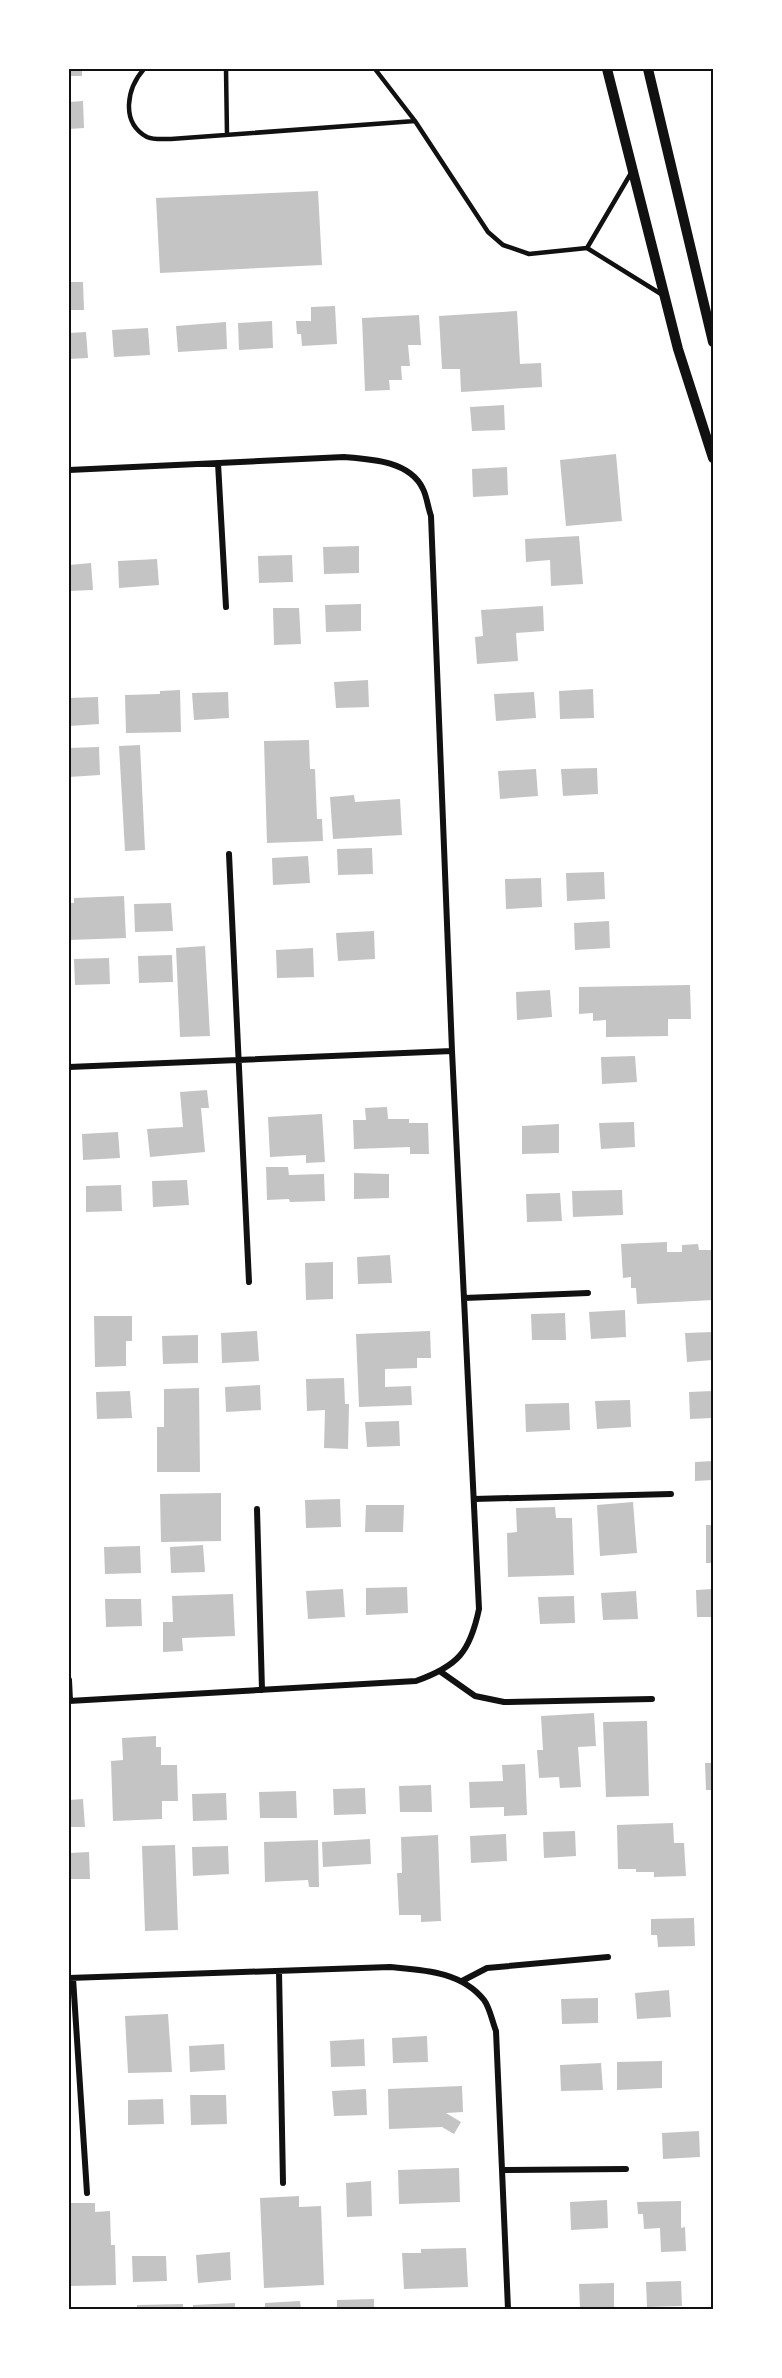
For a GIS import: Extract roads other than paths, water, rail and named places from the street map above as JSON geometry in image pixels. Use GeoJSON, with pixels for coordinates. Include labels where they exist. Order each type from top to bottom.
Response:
{"type":"FeatureCollection","features":[{"type":"Feature","properties":{"kind":"street"},"geometry":{"type":"LineString","coordinates":[[607,69],[678,349],[713,458]]}},
{"type":"Feature","properties":{"kind":"street"},"geometry":{"type":"LineString","coordinates":[[648,69],[713,342]]}},
{"type":"Feature","properties":{"kind":"street"},"geometry":{"type":"LineString","coordinates":[[69,470],[344,457],[378,460],[403,468],[422,487],[431,516],[452,1051],[479,1609],[473,1636],[460,1656],[441,1672],[416,1681],[70,1701],[69,1680]]}},
{"type":"Feature","properties":{"kind":"street"},"geometry":{"type":"LineString","coordinates":[[218,463],[226,607]]}},
{"type":"Feature","properties":{"kind":"street"},"geometry":{"type":"LineString","coordinates":[[229,854],[249,1282]]}},
{"type":"Feature","properties":{"kind":"street"},"geometry":{"type":"LineString","coordinates":[[69,1067],[452,1051]]}},
{"type":"Feature","properties":{"kind":"street"},"geometry":{"type":"LineString","coordinates":[[464,1298],[588,1293]]}},
{"type":"Feature","properties":{"kind":"street"},"geometry":{"type":"LineString","coordinates":[[474,1499],[671,1494]]}},
{"type":"Feature","properties":{"kind":"street"},"geometry":{"type":"LineString","coordinates":[[257,1509],[262,1690]]}},
{"type":"Feature","properties":{"kind":"street"},"geometry":{"type":"LineString","coordinates":[[441,1672],[475,1696],[504,1702],[652,1699]]}},
{"type":"Feature","properties":{"kind":"street"},"geometry":{"type":"LineString","coordinates":[[462,1981],[487,1968],[608,1958]]}},
{"type":"Feature","properties":{"kind":"street"},"geometry":{"type":"LineString","coordinates":[[87,2193],[71,1978],[390,1967],[431,1970],[462,1981],[484,2001],[496,2031],[508,2309]]}},
{"type":"Feature","properties":{"kind":"street"},"geometry":{"type":"LineString","coordinates":[[279,1971],[283,2183]]}},
{"type":"Feature","properties":{"kind":"street"},"geometry":{"type":"LineString","coordinates":[[502,2170],[626,2169]]}},
{"type":"Feature","properties":{"kind":"lane"},"geometry":{"type":"LineString","coordinates":[[144,69],[139,74],[128,99],[132,124],[148,138],[171,139],[415,121]]}},
{"type":"Feature","properties":{"kind":"lane"},"geometry":{"type":"LineString","coordinates":[[226,69],[227,135]]}},
{"type":"Feature","properties":{"kind":"lane"},"geometry":{"type":"LineString","coordinates":[[375,69],[415,121],[488,232],[503,245],[529,254],[587,248],[664,296]]}},
{"type":"Feature","properties":{"kind":"lane"},"geometry":{"type":"LineString","coordinates":[[587,248],[632,170]]}}]}
